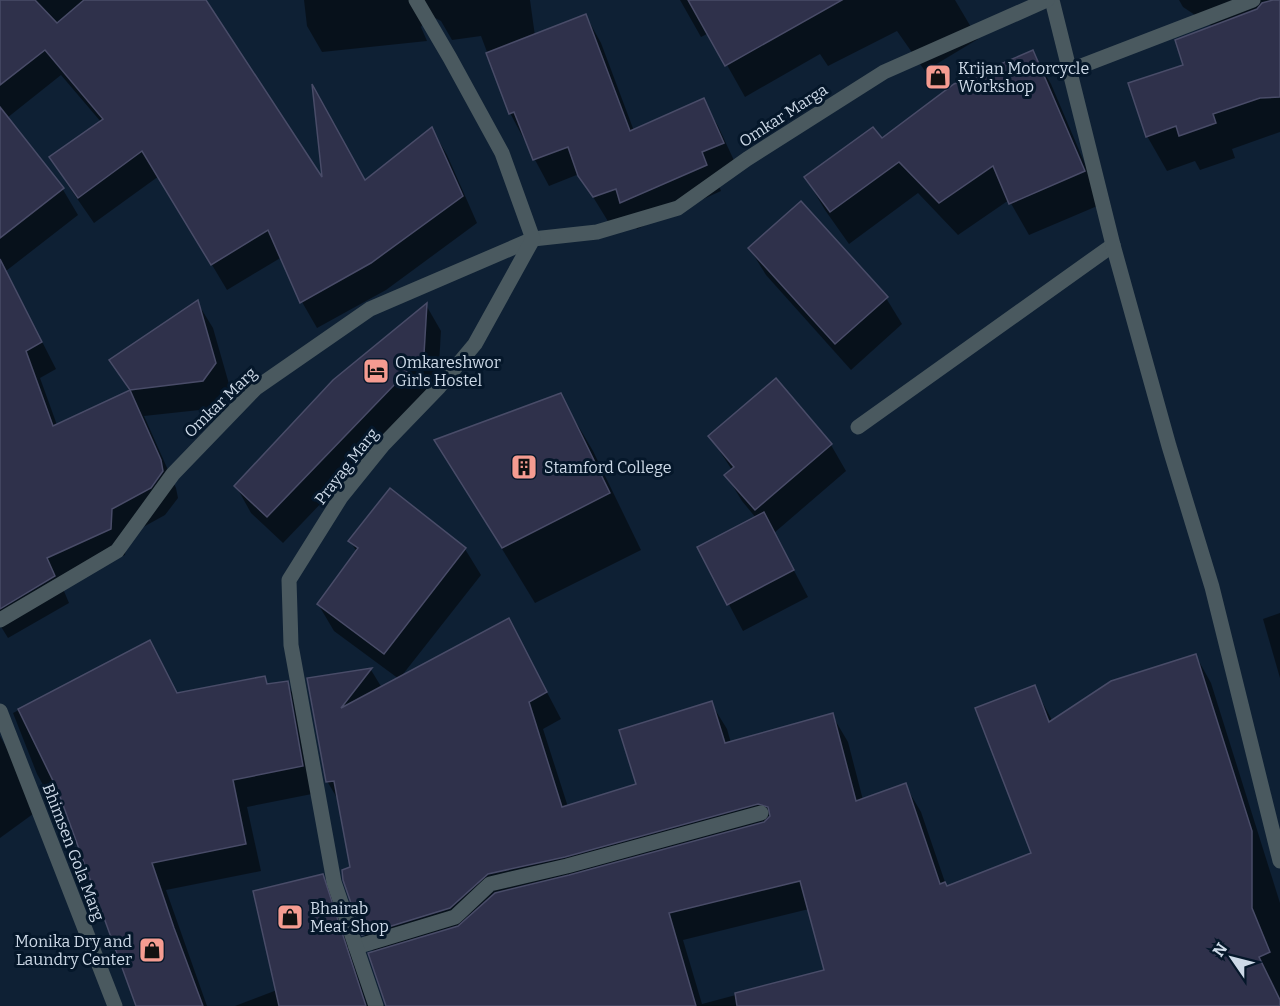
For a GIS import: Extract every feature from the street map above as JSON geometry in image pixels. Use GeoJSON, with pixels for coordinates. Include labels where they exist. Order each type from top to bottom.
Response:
{"type":"FeatureCollection","features":[{"type":"Feature","properties":{"kind":"street"},"geometry":{"type":"LineString","coordinates":[[416,0],[502,153],[533,239]]}},
{"type":"Feature","properties":{"kind":"street"},"geometry":{"type":"LineString","coordinates":[[1050,0],[1071,70],[1113,244],[1169,446],[1212,587],[1280,861]]}},
{"type":"Feature","properties":{"kind":"street","name":"Omkar Marga"},"geometry":{"type":"LineString","coordinates":[[533,239],[597,232],[678,208],[747,159],[884,72],[1050,0]]}},
{"type":"Feature","properties":{"kind":"street"},"geometry":{"type":"LineString","coordinates":[[1071,70],[1253,0]]}},
{"type":"Feature","properties":{"kind":"street","name":"Omkar Marg"},"geometry":{"type":"LineString","coordinates":[[0,620],[117,551],[173,474],[256,388],[370,309],[533,239]]}},
{"type":"Feature","properties":{"kind":"street","name":"Prayag Marg"},"geometry":{"type":"LineString","coordinates":[[376,1006],[334,882],[291,645],[289,580],[341,497],[383,445],[475,344],[533,239]]}},
{"type":"Feature","properties":{"kind":"street"},"geometry":{"type":"LineString","coordinates":[[858,427],[1113,244]]}},
{"type":"Feature","properties":{"kind":"street","name":"Bhimsen Gola Marg"},"geometry":{"type":"LineString","coordinates":[[0,711],[115,1006]]}},
{"type":"Feature","properties":{"kind":"street"},"geometry":{"type":"LineString","coordinates":[[356,947],[455,917],[490,884],[567,866],[761,813]]}},
{"type":"Feature","properties":{"kind":"building"},"geometry":{"type":"Polygon","coordinates":[[[0,0],[35,0],[57,23],[84,0],[206,0],[322,177],[312,84],[365,180],[432,127],[463,196],[371,263],[300,303],[268,230],[211,265],[142,151],[78,198],[49,157],[103,119],[45,50],[0,85],[0,0]]]}},
{"type":"Feature","properties":{"kind":"building"},"geometry":{"type":"Polygon","coordinates":[[[688,0],[842,0],[725,66],[688,0]]]}},
{"type":"Feature","properties":{"kind":"building"},"geometry":{"type":"Polygon","coordinates":[[[1280,0],[1280,97],[1260,98],[1213,114],[1216,123],[1179,136],[1176,126],[1146,137],[1128,83],[1183,65],[1175,40],[1257,9],[1262,3],[1280,0]]]}},
{"type":"Feature","properties":{"kind":"building"},"geometry":{"type":"Polygon","coordinates":[[[586,14],[630,131],[704,98],[724,143],[702,152],[707,165],[620,203],[616,189],[593,197],[578,176],[568,147],[533,160],[514,112],[509,114],[486,53],[586,14]]]}},
{"type":"Feature","properties":{"kind":"building"},"geometry":{"type":"Polygon","coordinates":[[[1033,50],[1085,171],[1009,204],[993,166],[939,203],[899,162],[830,212],[804,177],[873,127],[882,138],[954,84],[1033,50]]]}},
{"type":"Feature","properties":{"kind":"building"},"geometry":{"type":"Polygon","coordinates":[[[0,107],[64,188],[0,238],[0,107]]]}},
{"type":"Feature","properties":{"kind":"building"},"geometry":{"type":"Polygon","coordinates":[[[801,201],[888,297],[835,344],[748,248],[801,201]]]}},
{"type":"Feature","properties":{"kind":"building"},"geometry":{"type":"Polygon","coordinates":[[[0,259],[42,342],[26,351],[53,426],[130,390],[161,460],[163,471],[151,488],[112,509],[111,529],[47,558],[55,576],[0,609],[0,259]]]}},
{"type":"Feature","properties":{"kind":"building"},"geometry":{"type":"Polygon","coordinates":[[[198,300],[216,363],[203,381],[130,390],[109,360],[198,300]]]}},
{"type":"Feature","properties":{"kind":"building"},"geometry":{"type":"Polygon","coordinates":[[[427,303],[424,354],[267,517],[234,486],[333,380],[427,303]]]}},
{"type":"Feature","properties":{"kind":"building"},"geometry":{"type":"Polygon","coordinates":[[[776,378],[832,444],[755,510],[724,475],[734,467],[708,436],[776,378]]]}},
{"type":"Feature","properties":{"kind":"building","name":"Stamford College"},"geometry":{"type":"Polygon","coordinates":[[[561,393],[610,493],[502,548],[434,440],[561,393]]]}},
{"type":"Feature","properties":{"kind":"building"},"geometry":{"type":"Polygon","coordinates":[[[390,488],[466,548],[384,654],[317,604],[358,548],[348,541],[390,488]]]}},
{"type":"Feature","properties":{"kind":"building"},"geometry":{"type":"Polygon","coordinates":[[[764,512],[794,570],[727,605],[697,547],[764,512]]]}},
{"type":"Feature","properties":{"kind":"building"},"geometry":{"type":"Polygon","coordinates":[[[509,618],[547,692],[529,702],[562,807],[636,784],[619,730],[712,701],[725,743],[833,713],[856,801],[906,783],[940,884],[945,882],[947,886],[1031,853],[975,708],[1035,685],[1049,722],[1111,681],[1196,654],[1252,831],[1252,908],[1270,952],[1259,957],[1280,1000],[1280,1006],[737,1006],[735,993],[824,970],[800,881],[669,913],[696,1006],[386,1006],[368,953],[458,926],[495,893],[764,822],[770,816],[768,807],[758,804],[565,857],[488,874],[450,908],[362,935],[343,880],[342,870],[350,867],[334,781],[326,782],[307,678],[372,668],[341,708],[509,618]]]}},
{"type":"Feature","properties":{"kind":"building"},"geometry":{"type":"Polygon","coordinates":[[[150,640],[177,693],[265,676],[267,684],[288,681],[303,766],[233,780],[246,844],[152,863],[203,1006],[136,1006],[58,791],[18,709],[150,640]]]}},
{"type":"Feature","properties":{"kind":"building"},"geometry":{"type":"Polygon","coordinates":[[[323,874],[366,1006],[279,1006],[253,891],[323,874]]]}},
{"type":"Feature","properties":{"kind":"place","name":"Krijan Motorcycle Workshop"},"geometry":{"type":"Point","coordinates":[938,77]}},
{"type":"Feature","properties":{"kind":"place","name":"Omkareshwor Girls Hostel"},"geometry":{"type":"Point","coordinates":[376,371]}},
{"type":"Feature","properties":{"kind":"place","name":"Stamford College"},"geometry":{"type":"Point","coordinates":[524,467]}},
{"type":"Feature","properties":{"kind":"place","name":"Bhairab Meat Shop"},"geometry":{"type":"Point","coordinates":[290,917]}},
{"type":"Feature","properties":{"kind":"place","name":"Monika Dry and Laundry Center"},"geometry":{"type":"Point","coordinates":[152,950]}}]}
